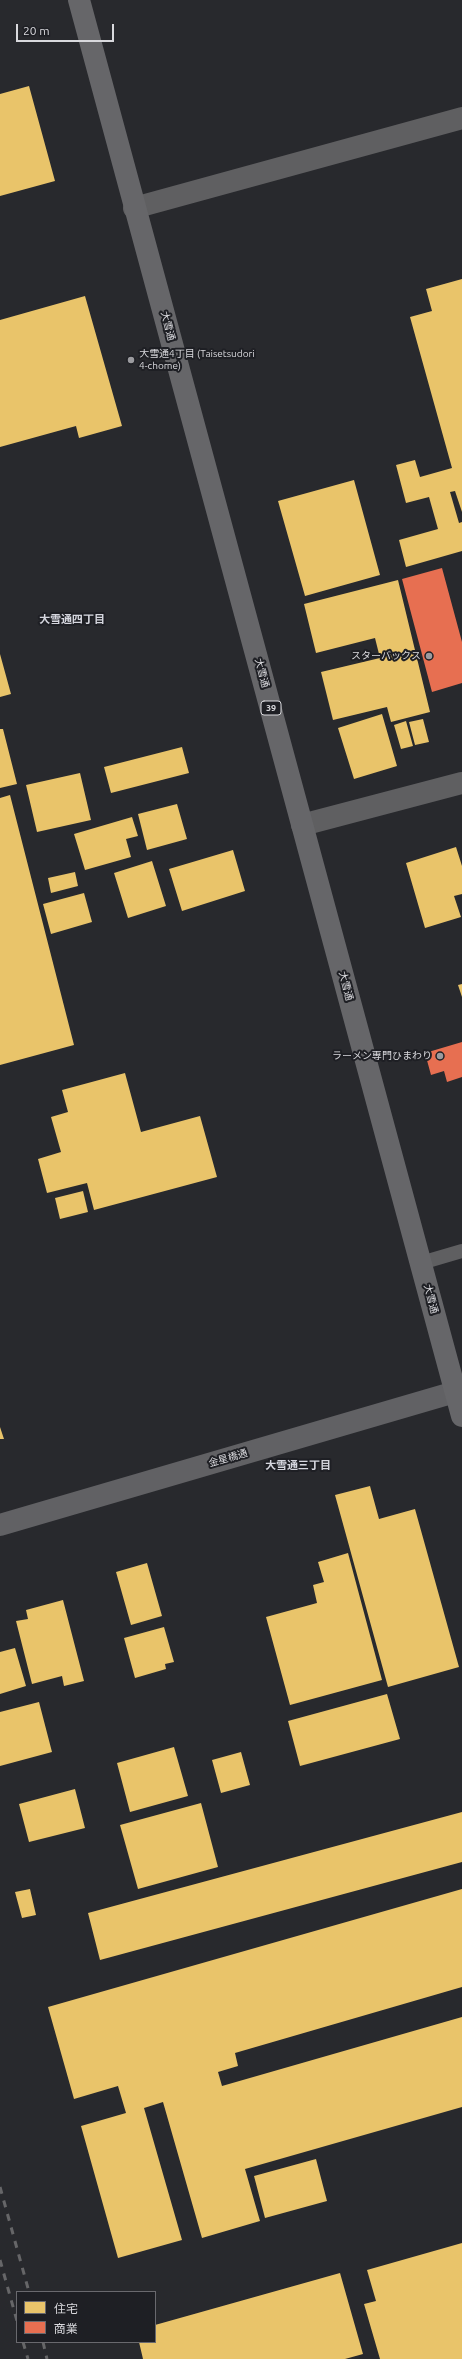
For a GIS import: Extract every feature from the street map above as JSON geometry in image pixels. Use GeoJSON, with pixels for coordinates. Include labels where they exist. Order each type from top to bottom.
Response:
{"type":"FeatureCollection","features":[{"type":"Feature","properties":{"kind":"highway","name":"大雪通"},"geometry":{"type":"LineString","coordinates":[[79,0],[134,208],[155,276],[462,1416]]}},
{"type":"Feature","properties":{"kind":"street"},"geometry":{"type":"LineString","coordinates":[[134,208],[462,118]]}},
{"type":"Feature","properties":{"kind":"street"},"geometry":{"type":"LineString","coordinates":[[302,825],[462,783]]}},
{"type":"Feature","properties":{"kind":"street","name":"金星橋通"},"geometry":{"type":"LineString","coordinates":[[0,1525],[455,1392]]}},
{"type":"Feature","properties":{"kind":"lane"},"geometry":{"type":"LineString","coordinates":[[421,1263],[462,1252]]}},
{"type":"Feature","properties":{"kind":"building: 住宅"},"geometry":{"type":"Polygon","coordinates":[[[29,86],[55,181],[0,196],[0,94],[29,86]]]}},
{"type":"Feature","properties":{"kind":"building: 住宅"},"geometry":{"type":"Polygon","coordinates":[[[462,279],[462,512],[455,491],[450,492],[459,523],[462,522],[462,551],[406,567],[399,540],[438,529],[429,497],[406,503],[396,465],[415,460],[420,477],[452,468],[410,317],[432,311],[426,289],[462,279]]]}},
{"type":"Feature","properties":{"kind":"building: 住宅"},"geometry":{"type":"Polygon","coordinates":[[[85,296],[122,426],[79,438],[76,426],[0,447],[0,320],[85,296]]]}},
{"type":"Feature","properties":{"kind":"building: 住宅"},"geometry":{"type":"Polygon","coordinates":[[[354,480],[380,575],[305,596],[278,501],[354,480]]]}},
{"type":"Feature","properties":{"kind":"building: 住宅"},"geometry":{"type":"Polygon","coordinates":[[[398,580],[430,712],[391,722],[387,707],[333,720],[321,672],[380,658],[375,638],[316,653],[304,604],[398,580]]]}},
{"type":"Feature","properties":{"kind":"building: 住宅"},"geometry":{"type":"Polygon","coordinates":[[[0,654],[11,694],[0,697],[0,654]]]}},
{"type":"Feature","properties":{"kind":"building: 住宅"},"geometry":{"type":"Polygon","coordinates":[[[382,714],[397,766],[354,779],[338,728],[382,714]]]}},
{"type":"Feature","properties":{"kind":"building: 住宅"},"geometry":{"type":"Polygon","coordinates":[[[423,719],[429,742],[415,745],[409,722],[423,719]]]}},
{"type":"Feature","properties":{"kind":"building: 住宅"},"geometry":{"type":"Polygon","coordinates":[[[406,721],[413,746],[401,749],[394,725],[406,721]]]}},
{"type":"Feature","properties":{"kind":"building: 住宅"},"geometry":{"type":"Polygon","coordinates":[[[0,729],[3,729],[17,784],[0,788],[0,729]]]}},
{"type":"Feature","properties":{"kind":"building: 住宅"},"geometry":{"type":"Polygon","coordinates":[[[182,747],[189,773],[111,793],[104,767],[182,747]]]}},
{"type":"Feature","properties":{"kind":"building: 住宅"},"geometry":{"type":"Polygon","coordinates":[[[80,773],[91,820],[37,832],[26,785],[80,773]]]}},
{"type":"Feature","properties":{"kind":"building: 住宅"},"geometry":{"type":"Polygon","coordinates":[[[10,795],[74,1045],[0,1065],[0,798],[10,795]]]}},
{"type":"Feature","properties":{"kind":"building: 住宅"},"geometry":{"type":"Polygon","coordinates":[[[177,804],[187,839],[147,850],[138,814],[177,804]]]}},
{"type":"Feature","properties":{"kind":"building: 住宅"},"geometry":{"type":"Polygon","coordinates":[[[132,817],[138,836],[126,839],[131,857],[85,870],[74,834],[132,817]]]}},
{"type":"Feature","properties":{"kind":"building: 住宅"},"geometry":{"type":"Polygon","coordinates":[[[456,847],[462,866],[462,894],[454,896],[461,917],[425,928],[406,863],[456,847]]]}},
{"type":"Feature","properties":{"kind":"building: 住宅"},"geometry":{"type":"Polygon","coordinates":[[[233,850],[245,891],[182,911],[169,869],[233,850]]]}},
{"type":"Feature","properties":{"kind":"building: 住宅"},"geometry":{"type":"Polygon","coordinates":[[[152,861],[166,906],[128,918],[114,873],[152,861]]]}},
{"type":"Feature","properties":{"kind":"building: 住宅"},"geometry":{"type":"Polygon","coordinates":[[[75,872],[78,886],[51,893],[48,878],[75,872]]]}},
{"type":"Feature","properties":{"kind":"building: 住宅"},"geometry":{"type":"Polygon","coordinates":[[[84,893],[92,922],[51,934],[43,904],[84,893]]]}},
{"type":"Feature","properties":{"kind":"building: 住宅"},"geometry":{"type":"Polygon","coordinates":[[[462,984],[462,997],[458,985],[462,984]]]}},
{"type":"Feature","properties":{"kind":"building: 住宅"},"geometry":{"type":"Polygon","coordinates":[[[125,1073],[141,1132],[200,1116],[217,1177],[94,1210],[87,1183],[47,1193],[38,1159],[61,1152],[51,1117],[68,1112],[62,1090],[125,1073]]]}},
{"type":"Feature","properties":{"kind":"building: 住宅"},"geometry":{"type":"Polygon","coordinates":[[[83,1191],[88,1212],[60,1219],[55,1198],[83,1191]]]}},
{"type":"Feature","properties":{"kind":"building: 住宅"},"geometry":{"type":"Polygon","coordinates":[[[0,1427],[4,1439],[0,1439],[0,1427]]]}},
{"type":"Feature","properties":{"kind":"building: 住宅"},"geometry":{"type":"Polygon","coordinates":[[[370,1486],[379,1519],[415,1509],[459,1667],[388,1687],[335,1495],[370,1486]]]}},
{"type":"Feature","properties":{"kind":"building: 住宅"},"geometry":{"type":"Polygon","coordinates":[[[348,1553],[382,1680],[290,1705],[266,1617],[317,1603],[313,1585],[324,1582],[318,1562],[348,1553]]]}},
{"type":"Feature","properties":{"kind":"building: 住宅"},"geometry":{"type":"Polygon","coordinates":[[[147,1563],[162,1616],[131,1625],[116,1572],[147,1563]]]}},
{"type":"Feature","properties":{"kind":"building: 住宅"},"geometry":{"type":"Polygon","coordinates":[[[63,1600],[84,1681],[64,1686],[62,1676],[32,1684],[16,1621],[28,1619],[26,1610],[63,1600]]]}},
{"type":"Feature","properties":{"kind":"building: 住宅"},"geometry":{"type":"Polygon","coordinates":[[[164,1627],[174,1662],[165,1664],[166,1669],[135,1678],[124,1638],[164,1627]]]}},
{"type":"Feature","properties":{"kind":"building: 住宅"},"geometry":{"type":"Polygon","coordinates":[[[15,1648],[26,1686],[0,1694],[0,1652],[15,1648]]]}},
{"type":"Feature","properties":{"kind":"building: 住宅"},"geometry":{"type":"Polygon","coordinates":[[[387,1694],[400,1739],[300,1766],[288,1721],[387,1694]]]}},
{"type":"Feature","properties":{"kind":"building: 住宅"},"geometry":{"type":"Polygon","coordinates":[[[39,1702],[52,1752],[0,1766],[0,1712],[39,1702]]]}},
{"type":"Feature","properties":{"kind":"building: 住宅"},"geometry":{"type":"Polygon","coordinates":[[[174,1747],[188,1796],[130,1812],[117,1763],[174,1747]]]}},
{"type":"Feature","properties":{"kind":"building: 住宅"},"geometry":{"type":"Polygon","coordinates":[[[241,1752],[250,1785],[221,1793],[212,1760],[241,1752]]]}},
{"type":"Feature","properties":{"kind":"building: 住宅"},"geometry":{"type":"Polygon","coordinates":[[[75,1789],[85,1828],[29,1842],[19,1804],[75,1789]]]}},
{"type":"Feature","properties":{"kind":"building: 住宅"},"geometry":{"type":"Polygon","coordinates":[[[201,1803],[218,1867],[138,1889],[120,1825],[201,1803]]]}},
{"type":"Feature","properties":{"kind":"building: 住宅"},"geometry":{"type":"Polygon","coordinates":[[[462,1812],[462,1862],[100,1960],[88,1913],[462,1812]]]}},
{"type":"Feature","properties":{"kind":"building: 住宅"},"geometry":{"type":"Polygon","coordinates":[[[30,1889],[36,1915],[22,1918],[15,1892],[30,1889]]]}},
{"type":"Feature","properties":{"kind":"building: 住宅"},"geometry":{"type":"Polygon","coordinates":[[[462,1889],[462,1987],[235,2053],[238,2066],[218,2072],[222,2086],[462,2017],[462,2107],[245,2169],[260,2221],[202,2238],[163,2102],[144,2108],[182,2240],[118,2258],[81,2126],[126,2113],[118,2086],[74,2099],[48,2007],[462,1889]]]}},
{"type":"Feature","properties":{"kind":"building: 住宅"},"geometry":{"type":"Polygon","coordinates":[[[316,2159],[327,2201],[265,2218],[254,2176],[316,2159]]]}},
{"type":"Feature","properties":{"kind":"building: 住宅"},"geometry":{"type":"Polygon","coordinates":[[[462,2243],[462,2359],[380,2359],[364,2304],[376,2301],[367,2270],[462,2243]]]}},
{"type":"Feature","properties":{"kind":"building: 住宅"},"geometry":{"type":"Polygon","coordinates":[[[340,2273],[363,2354],[345,2359],[143,2359],[139,2343],[156,2343],[156,2325],[340,2273]]]}},
{"type":"Feature","properties":{"kind":"building: 商業"},"geometry":{"type":"Polygon","coordinates":[[[442,568],[462,642],[462,683],[432,692],[402,579],[442,568]]]}},
{"type":"Feature","properties":{"kind":"building: 商業"},"geometry":{"type":"Polygon","coordinates":[[[462,1042],[462,1077],[447,1082],[444,1071],[431,1075],[425,1053],[462,1042]]]}},
{"type":"Feature","properties":{"kind":"railway"},"geometry":{"type":"LineString","coordinates":[[0,2187],[29,2291]]}},
{"type":"Feature","properties":{"kind":"railway"},"geometry":{"type":"LineString","coordinates":[[0,2260],[16,2317]]}},
{"type":"Feature","properties":{"kind":"railway"},"geometry":{"type":"LineString","coordinates":[[23,2343],[28,2359]]}},
{"type":"Feature","properties":{"kind":"railway"},"geometry":{"type":"LineString","coordinates":[[43,2343],[47,2359]]}},
{"type":"Feature","properties":{"kind":"place","name":"大雪通4丁目 (Taisetsudori 4-chome)"},"geometry":{"type":"Point","coordinates":[131,360]}},
{"type":"Feature","properties":{"kind":"place","name":"スターバックス"},"geometry":{"type":"Point","coordinates":[429,656]}},
{"type":"Feature","properties":{"kind":"place","name":"ラーメン専門ひまわり"},"geometry":{"type":"Point","coordinates":[440,1056]}},
{"type":"Feature","properties":{"kind":"district","name":"大雪通四丁目"},"geometry":{"type":"Point","coordinates":[72,619]}},
{"type":"Feature","properties":{"kind":"district","name":"大雪通三丁目"},"geometry":{"type":"Point","coordinates":[298,1465]}}]}
